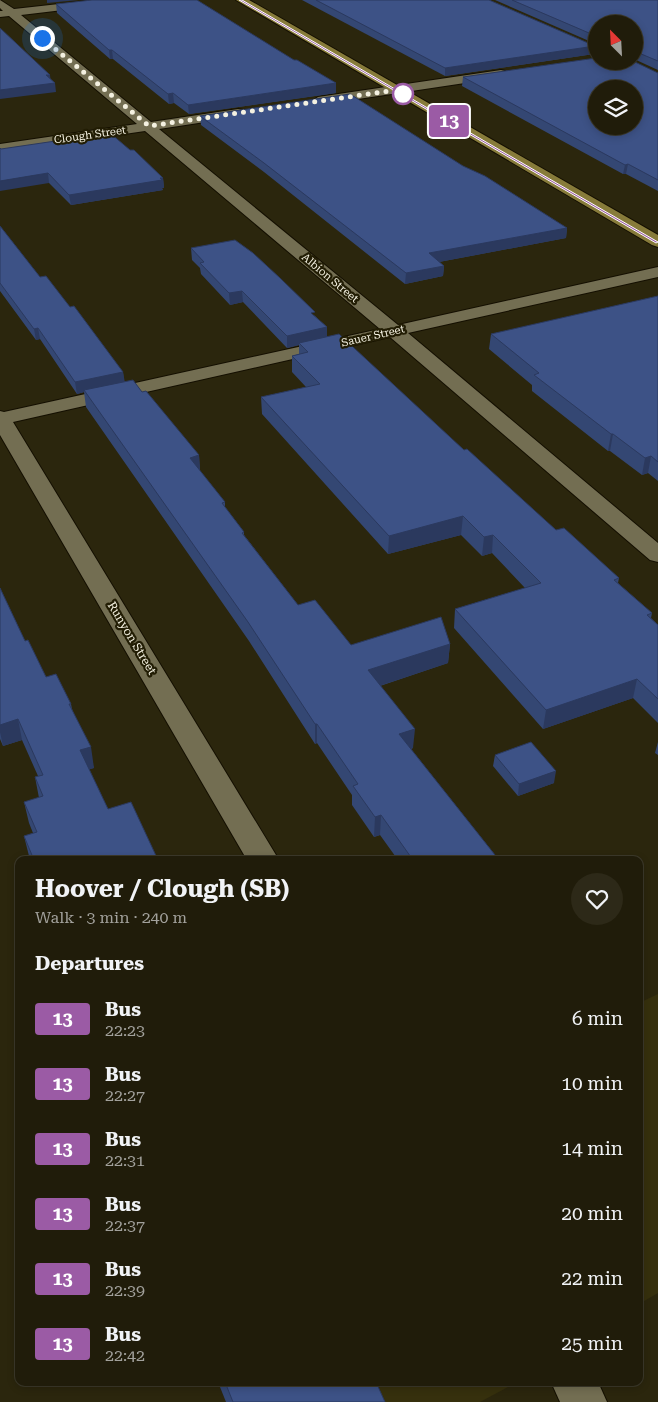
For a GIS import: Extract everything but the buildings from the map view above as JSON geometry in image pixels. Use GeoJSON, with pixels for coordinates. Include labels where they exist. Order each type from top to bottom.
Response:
{"type":"FeatureCollection","features":[{"type":"Feature","properties":{"kind":"main road"},"geometry":{"type":"LineString","coordinates":[[240,0],[658,242]]}},
{"type":"Feature","properties":{"kind":"street"},"geometry":{"type":"LineString","coordinates":[[6,13],[122,0]]}},
{"type":"Feature","properties":{"kind":"street","name":"Albion Street"},"geometry":{"type":"LineString","coordinates":[[0,3],[6,13],[149,126],[658,555]]}},
{"type":"Feature","properties":{"kind":"street"},"geometry":{"type":"LineString","coordinates":[[300,104],[511,73]]}},
{"type":"Feature","properties":{"kind":"street","name":"Clough Street"},"geometry":{"type":"LineString","coordinates":[[0,148],[253,111]]}},
{"type":"Feature","properties":{"kind":"street","name":"Sauer Street"},"geometry":{"type":"LineString","coordinates":[[0,418],[658,272]]}},
{"type":"Feature","properties":{"kind":"street","name":"Runyon Street"},"geometry":{"type":"LineString","coordinates":[[0,418],[261,856]]}},
{"type":"Feature","properties":{"kind":"street"},"geometry":{"type":"LineString","coordinates":[[575,1386],[585,1402]]}},
{"type":"Feature","properties":{"kind":"shaded area"},"geometry":{"type":"Polygon","coordinates":[[[658,994],[658,1293],[643,1302],[643,1001],[658,994]]]}},
{"type":"Feature","properties":{"kind":"shaded area"},"geometry":{"type":"Polygon","coordinates":[[[236,1386],[508,1387],[480,1402],[243,1402],[236,1386]]]}},
{"type":"Feature","properties":{"kind":"bus line","name":"13"},"geometry":{"type":"LineString","coordinates":[[241,0],[658,242]]}},
{"type":"Feature","properties":{"kind":"route"},"geometry":{"type":"LineString","coordinates":[[42,38],[149,126],[396,90],[405,95],[403,94]]}}]}
